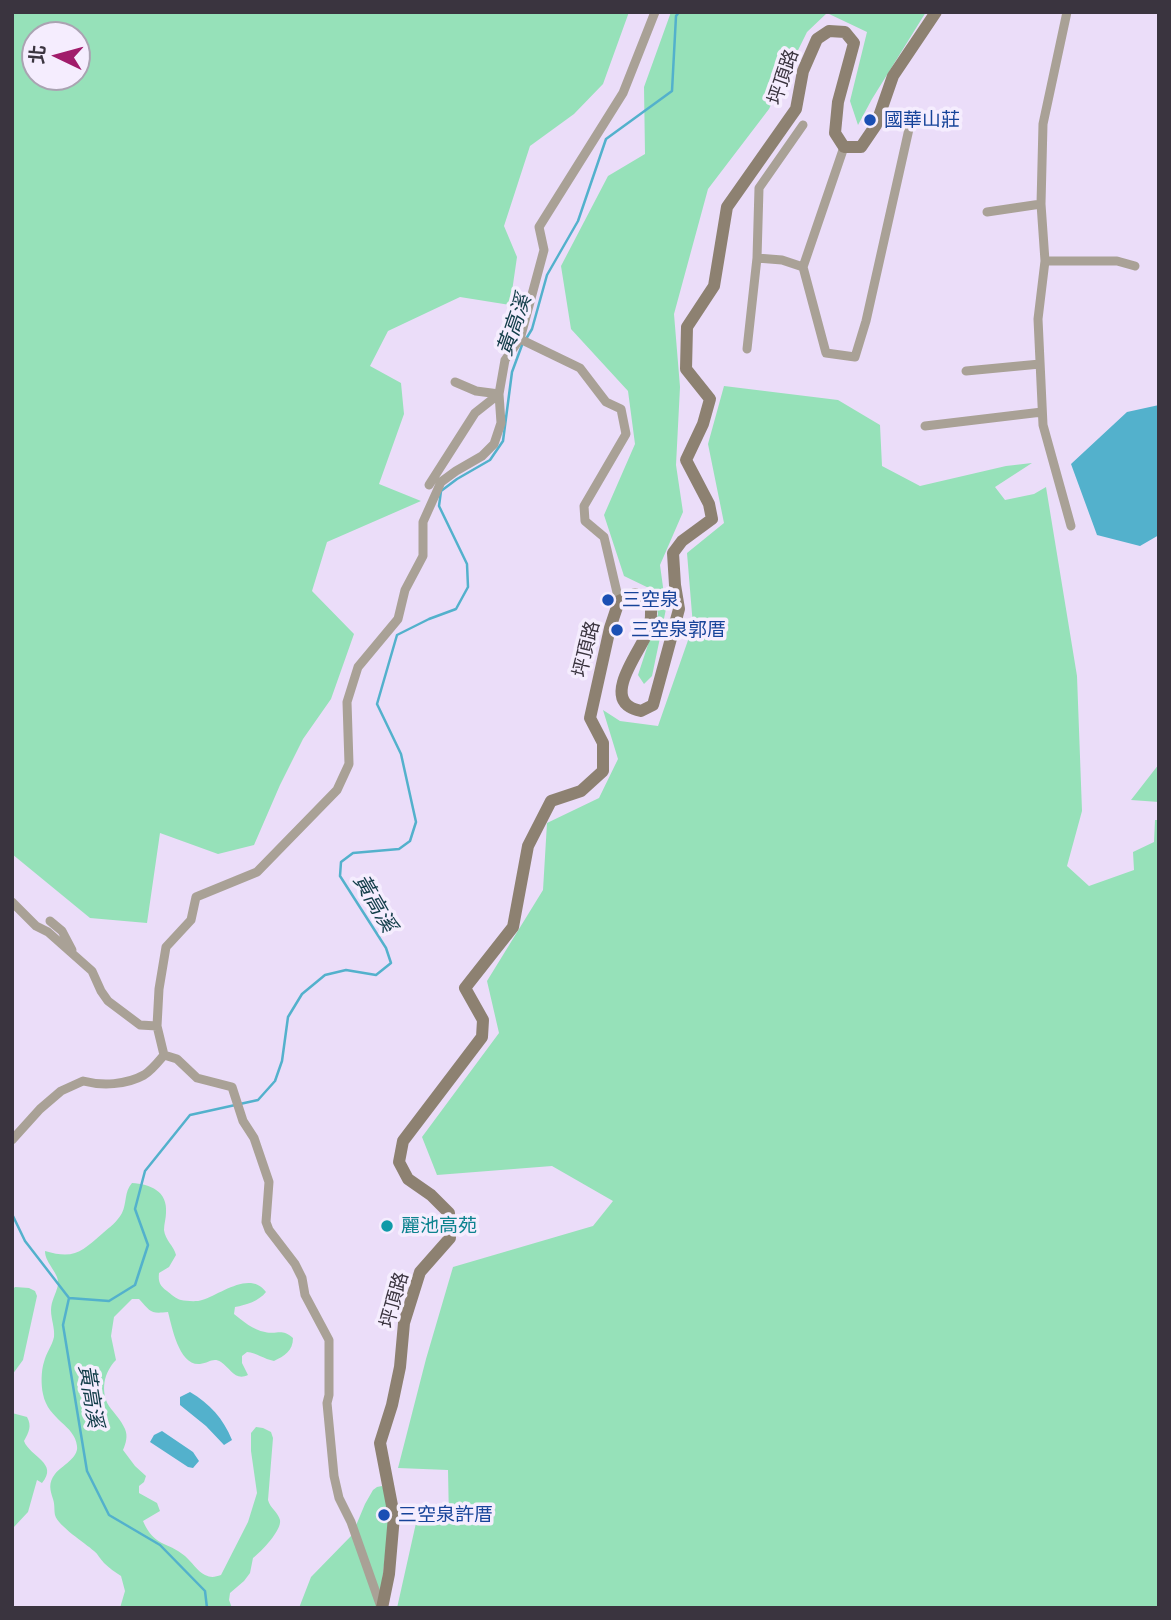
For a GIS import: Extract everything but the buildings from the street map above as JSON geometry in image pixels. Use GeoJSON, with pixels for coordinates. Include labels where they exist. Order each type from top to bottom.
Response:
{"type":"FeatureCollection","features":[{"type":"Feature","properties":{"kind":"street"},"geometry":{"type":"LineString","coordinates":[[164,1055],[157,1026],[159,989],[166,947],[191,920],[196,897],[257,872],[337,790],[349,764],[347,702],[358,667],[398,619],[405,590],[423,556],[423,522],[441,482],[482,456],[494,444],[501,423],[499,394],[505,360],[520,339],[544,250],[539,227],[623,93],[655,12]]}},
{"type":"Feature","properties":{"kind":"street"},"geometry":{"type":"LineString","coordinates":[[911,120],[866,321],[855,357],[826,353],[803,267],[845,147],[861,147],[876,125],[893,76],[936,12]]}},
{"type":"Feature","properties":{"kind":"street"},"geometry":{"type":"LineString","coordinates":[[1067,12],[1043,124],[1041,204],[1045,261],[1038,319],[1043,425],[1071,527]]}},
{"type":"Feature","properties":{"kind":"street","name":"坪頂路"},"geometry":{"type":"LineString","coordinates":[[382,1608],[389,1574],[394,1516],[380,1443],[400,1367],[404,1322],[420,1272],[450,1238],[449,1213],[431,1195],[408,1179],[399,1162],[403,1142],[482,1037],[483,1020],[466,988],[513,928],[528,846],[551,801],[582,791],[603,771],[603,743],[590,718],[610,628],[619,601],[635,594],[650,601],[652,615],[648,631],[622,681],[622,697],[629,707],[641,711],[653,705],[679,609],[673,553],[682,541],[712,519],[709,504],[686,460],[704,424],[710,399],[686,369],[687,327],[714,286],[727,206],[796,109],[803,71],[817,39],[829,31],[845,32],[854,43],[838,102],[835,134],[845,147]]}},
{"type":"Feature","properties":{"kind":"street"},"geometry":{"type":"LineString","coordinates":[[747,349],[757,258],[759,188],[803,125]]}},
{"type":"Feature","properties":{"kind":"street"},"geometry":{"type":"LineString","coordinates":[[987,212],[1041,204]]}},
{"type":"Feature","properties":{"kind":"street"},"geometry":{"type":"LineString","coordinates":[[757,258],[782,260],[803,267]]}},
{"type":"Feature","properties":{"kind":"street"},"geometry":{"type":"LineString","coordinates":[[1045,261],[1117,261],[1135,266]]}},
{"type":"Feature","properties":{"kind":"street"},"geometry":{"type":"LineString","coordinates":[[520,339],[580,368],[606,402],[621,409],[626,434],[584,506],[585,521],[604,537],[619,601]]}},
{"type":"Feature","properties":{"kind":"street"},"geometry":{"type":"LineString","coordinates":[[966,371],[1040,364]]}},
{"type":"Feature","properties":{"kind":"street"},"geometry":{"type":"LineString","coordinates":[[455,382],[476,391],[499,394]]}},
{"type":"Feature","properties":{"kind":"street"},"geometry":{"type":"LineString","coordinates":[[429,485],[475,413],[499,394]]}},
{"type":"Feature","properties":{"kind":"street"},"geometry":{"type":"LineString","coordinates":[[925,426],[1042,412]]}},
{"type":"Feature","properties":{"kind":"street"},"geometry":{"type":"LineString","coordinates":[[12,902],[36,926],[48,932],[93,971],[108,1001],[140,1025],[157,1026]]}},
{"type":"Feature","properties":{"kind":"street"},"geometry":{"type":"LineString","coordinates":[[50,921],[62,931],[76,957]]}},
{"type":"Feature","properties":{"kind":"street"},"geometry":{"type":"LineString","coordinates":[[164,1055],[177,1059],[197,1079],[232,1087],[243,1121],[254,1138],[270,1182],[266,1222],[295,1264],[306,1295],[329,1340],[327,1403],[334,1476],[339,1498],[351,1522],[382,1608]]}},
{"type":"Feature","properties":{"kind":"street"},"geometry":{"type":"LineString","coordinates":[[12,1140],[61,1091],[83,1081],[98,1085],[143,1076],[164,1055]]}},
{"type":"Feature","properties":{"kind":"green space"},"geometry":{"type":"Polygon","coordinates":[[[12,12],[629,12],[603,84],[574,114],[530,146],[504,226],[517,257],[510,305],[460,297],[388,331],[370,366],[401,383],[404,414],[379,484],[421,501],[327,542],[312,591],[354,634],[331,699],[303,739],[254,845],[218,854],[160,833],[147,923],[90,918],[12,854],[12,12]]]}},
{"type":"Feature","properties":{"kind":"green space"},"geometry":{"type":"Polygon","coordinates":[[[671,12],[926,12],[858,125],[850,101],[867,32],[827,13],[807,32],[769,109],[708,189],[674,314],[680,387],[676,465],[683,512],[660,565],[666,609],[652,676],[644,684],[638,675],[658,614],[653,590],[624,576],[604,515],[635,444],[628,391],[571,329],[561,266],[608,176],[645,154],[644,87],[671,12]]]}},
{"type":"Feature","properties":{"kind":"green space"},"geometry":{"type":"Polygon","coordinates":[[[724,386],[838,400],[880,425],[882,466],[920,486],[1006,466],[1032,463],[995,487],[1005,500],[1034,494],[1046,487],[1077,676],[1082,811],[1067,866],[1089,886],[1134,870],[1133,852],[1154,842],[1155,820],[1159,820],[1159,1608],[397,1608],[416,1523],[449,1521],[448,1470],[398,1468],[453,1267],[593,1226],[613,1201],[552,1166],[437,1175],[422,1137],[499,1033],[487,981],[543,890],[547,823],[599,798],[618,759],[603,710],[620,721],[658,726],[693,626],[687,553],[724,523],[708,444],[724,386]]]}},
{"type":"Feature","properties":{"kind":"green space"},"geometry":{"type":"Polygon","coordinates":[[[1159,764],[1159,802],[1131,800],[1159,764]]]}},
{"type":"Feature","properties":{"kind":"green space"},"geometry":{"type":"Polygon","coordinates":[[[132,1183],[156,1190],[166,1205],[165,1234],[176,1255],[169,1267],[159,1273],[159,1281],[163,1287],[179,1299],[194,1301],[244,1283],[252,1283],[266,1292],[252,1302],[235,1307],[234,1314],[256,1329],[269,1333],[282,1332],[293,1338],[290,1350],[274,1361],[247,1352],[242,1356],[242,1363],[248,1375],[240,1376],[218,1361],[200,1364],[187,1359],[174,1336],[168,1312],[154,1312],[139,1299],[132,1299],[114,1317],[111,1336],[116,1360],[106,1376],[104,1388],[109,1406],[126,1432],[123,1450],[146,1476],[139,1486],[139,1493],[157,1503],[160,1511],[143,1521],[156,1540],[178,1551],[209,1577],[221,1575],[248,1522],[257,1493],[251,1433],[256,1427],[271,1432],[273,1438],[268,1500],[279,1517],[280,1524],[270,1540],[253,1558],[250,1573],[230,1593],[232,1608],[120,1608],[125,1591],[121,1576],[66,1529],[55,1515],[50,1483],[75,1454],[77,1446],[72,1433],[50,1410],[42,1390],[43,1366],[54,1337],[51,1307],[58,1285],[57,1276],[45,1251],[64,1255],[89,1245],[120,1216],[132,1183]]]}},
{"type":"Feature","properties":{"kind":"green space"},"geometry":{"type":"Polygon","coordinates":[[[15,1287],[29,1288],[35,1291],[37,1296],[23,1360],[12,1375],[12,1290],[15,1287]]]}},
{"type":"Feature","properties":{"kind":"green space"},"geometry":{"type":"Polygon","coordinates":[[[12,1413],[27,1417],[29,1429],[24,1441],[42,1460],[47,1470],[42,1483],[37,1480],[28,1512],[13,1528],[12,1413]]]}},
{"type":"Feature","properties":{"kind":"green space"},"geometry":{"type":"Polygon","coordinates":[[[382,1486],[391,1504],[379,1608],[299,1608],[311,1577],[352,1535],[373,1490],[382,1486]]]}},
{"type":"Feature","properties":{"kind":"water"},"geometry":{"type":"Polygon","coordinates":[[[1159,405],[1159,535],[1140,546],[1097,535],[1071,464],[1127,412],[1159,405]]]}},
{"type":"Feature","properties":{"kind":"water"},"geometry":{"type":"Polygon","coordinates":[[[190,1392],[215,1412],[232,1440],[224,1445],[180,1405],[180,1397],[190,1392]]]}},
{"type":"Feature","properties":{"kind":"water"},"geometry":{"type":"Polygon","coordinates":[[[162,1431],[193,1452],[199,1461],[193,1468],[150,1442],[154,1435],[162,1431]]]}},
{"type":"Feature","properties":{"kind":"waterway","name":"黃高溪"},"geometry":{"type":"LineString","coordinates":[[526,339],[532,329],[547,275],[578,221],[606,139],[672,91],[676,16],[679,12]]}},
{"type":"Feature","properties":{"kind":"waterway","name":"黃高溪"},"geometry":{"type":"LineString","coordinates":[[69,1298],[109,1301],[135,1285],[148,1245],[135,1209],[145,1171],[190,1115],[258,1100],[275,1081],[282,1061],[288,1017],[302,994],[325,975],[346,970],[376,975],[391,963],[386,948],[340,876],[341,862],[353,853],[399,849],[410,841],[416,822],[401,754],[377,704],[397,635],[456,609],[468,587],[467,564],[439,506],[441,491],[490,460],[503,441],[512,372],[522,345]]}},
{"type":"Feature","properties":{"kind":"waterway"},"geometry":{"type":"LineString","coordinates":[[12,1214],[25,1241],[69,1298]]}},
{"type":"Feature","properties":{"kind":"waterway","name":"黃高溪"},"geometry":{"type":"LineString","coordinates":[[69,1298],[63,1325],[87,1471],[109,1515],[160,1545],[205,1591],[207,1608]]}},
{"type":"Feature","properties":{"kind":"place","name":"國華山莊"},"geometry":{"type":"Point","coordinates":[870,120]}},
{"type":"Feature","properties":{"kind":"place","name":"三空泉"},"geometry":{"type":"Point","coordinates":[608,600]}},
{"type":"Feature","properties":{"kind":"place","name":"三空泉郭厝"},"geometry":{"type":"Point","coordinates":[617,630]}},
{"type":"Feature","properties":{"kind":"place","name":"麗池高苑"},"geometry":{"type":"Point","coordinates":[387,1226]}},
{"type":"Feature","properties":{"kind":"place","name":"三空泉許厝"},"geometry":{"type":"Point","coordinates":[384,1515]}}]}
